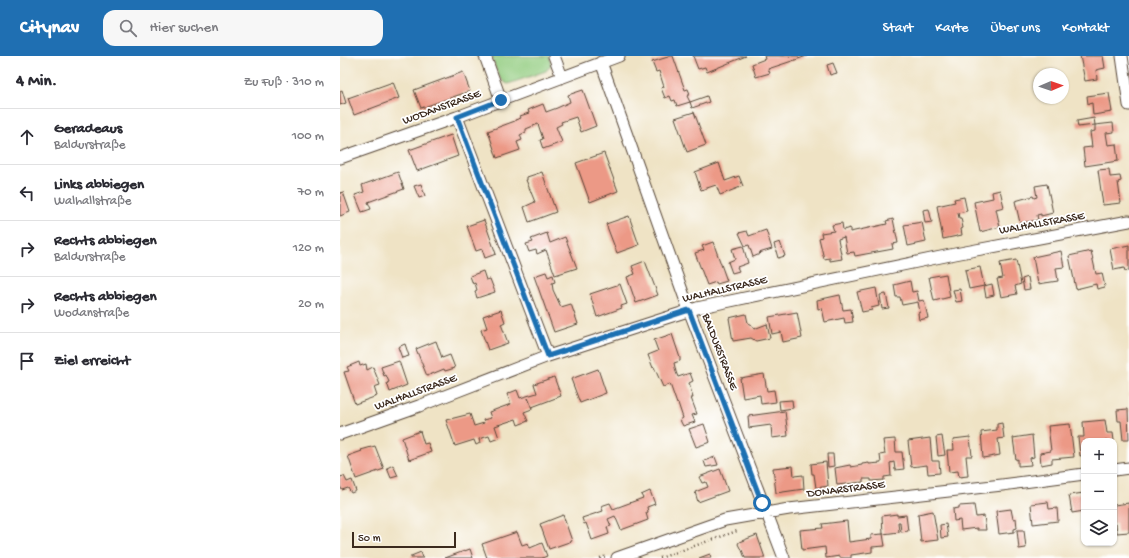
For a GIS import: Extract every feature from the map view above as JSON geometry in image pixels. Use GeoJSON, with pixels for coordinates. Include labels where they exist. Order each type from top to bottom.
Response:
{"type":"FeatureCollection","features":[{"type":"Feature","properties":{"kind":"street"},"geometry":{"type":"LineString","coordinates":[[485,56],[501,100]]}},
{"type":"Feature","properties":{"kind":"street"},"geometry":{"type":"LineString","coordinates":[[554,56],[562,77]]}},
{"type":"Feature","properties":{"kind":"street","name":"WODANSTRASSE"},"geometry":{"type":"LineString","coordinates":[[340,158],[457,117],[619,56]]}},
{"type":"Feature","properties":{"kind":"street"},"geometry":{"type":"LineString","coordinates":[[1122,56],[1129,105]]}},
{"type":"Feature","properties":{"kind":"street","name":"BALDURSTRASSE"},"geometry":{"type":"LineString","coordinates":[[601,62],[689,310],[784,558]]}},
{"type":"Feature","properties":{"kind":"street"},"geometry":{"type":"LineString","coordinates":[[457,117],[548,356]]}},
{"type":"Feature","properties":{"kind":"street","name":"WALHALLSTRASSE"},"geometry":{"type":"LineString","coordinates":[[340,434],[419,406],[548,356],[689,310],[955,254],[1129,221]]}},
{"type":"Feature","properties":{"kind":"street"},"geometry":{"type":"LineString","coordinates":[[1117,470],[1129,468]]}},
{"type":"Feature","properties":{"kind":"street","name":"DONARSTRASSE"},"geometry":{"type":"LineString","coordinates":[[617,558],[724,520],[789,509],[1002,485],[1081,474]]}},
{"type":"Feature","properties":{"kind":"path"},"geometry":{"type":"LineString","coordinates":[[660,558],[739,531]]}},
{"type":"Feature","properties":{"kind":"green space"},"geometry":{"type":"Polygon","coordinates":[[[492,56],[549,56],[551,65],[546,71],[508,84],[499,76],[492,56]]]}},
{"type":"Feature","properties":{"kind":"building"},"geometry":{"type":"Polygon","coordinates":[[[673,56],[685,90],[688,89],[690,94],[687,96],[690,102],[677,106],[675,100],[672,101],[670,96],[665,98],[661,88],[664,87],[659,71],[656,72],[652,62],[673,56]]]}},
{"type":"Feature","properties":{"kind":"building"},"geometry":{"type":"Polygon","coordinates":[[[693,56],[746,56],[707,72],[705,67],[698,69],[693,56]]]}},
{"type":"Feature","properties":{"kind":"building"},"geometry":{"type":"Polygon","coordinates":[[[764,56],[807,56],[768,69],[770,73],[756,77],[752,64],[765,59],[764,56]]]}},
{"type":"Feature","properties":{"kind":"building"},"geometry":{"type":"Polygon","coordinates":[[[1080,56],[1103,56],[1105,68],[1096,70],[1097,79],[1085,81],[1080,56]]]}},
{"type":"Feature","properties":{"kind":"building"},"geometry":{"type":"Polygon","coordinates":[[[833,63],[837,73],[830,75],[827,65],[833,63]]]}},
{"type":"Feature","properties":{"kind":"building"},"geometry":{"type":"Polygon","coordinates":[[[463,72],[470,91],[421,108],[414,90],[463,72]]]}},
{"type":"Feature","properties":{"kind":"building"},"geometry":{"type":"Polygon","coordinates":[[[393,82],[399,98],[354,115],[348,98],[393,82]]]}},
{"type":"Feature","properties":{"kind":"building"},"geometry":{"type":"Polygon","coordinates":[[[342,90],[346,103],[340,105],[340,91],[342,90]]]}},
{"type":"Feature","properties":{"kind":"building"},"geometry":{"type":"Polygon","coordinates":[[[583,90],[596,126],[581,132],[576,117],[561,122],[562,124],[556,127],[562,142],[543,149],[540,140],[543,139],[538,124],[526,129],[526,132],[520,135],[522,140],[517,142],[520,150],[497,158],[488,131],[515,121],[521,118],[520,116],[529,113],[528,110],[543,104],[546,112],[557,108],[570,102],[568,95],[583,90]]]}},
{"type":"Feature","properties":{"kind":"building"},"geometry":{"type":"Polygon","coordinates":[[[1109,93],[1112,112],[1093,115],[1092,103],[1088,104],[1087,96],[1109,93]]]}},
{"type":"Feature","properties":{"kind":"building"},"geometry":{"type":"Polygon","coordinates":[[[707,96],[709,102],[692,108],[690,102],[707,96]]]}},
{"type":"Feature","properties":{"kind":"building"},"geometry":{"type":"Polygon","coordinates":[[[694,112],[706,145],[687,152],[675,118],[694,112]]]}},
{"type":"Feature","properties":{"kind":"building"},"geometry":{"type":"Polygon","coordinates":[[[1094,118],[1095,125],[1078,127],[1077,121],[1094,118]]]}},
{"type":"Feature","properties":{"kind":"building"},"geometry":{"type":"Polygon","coordinates":[[[1113,123],[1114,132],[1106,133],[1108,145],[1116,144],[1118,161],[1085,166],[1083,148],[1092,147],[1090,132],[1095,131],[1095,125],[1113,123]]]}},
{"type":"Feature","properties":{"kind":"building"},"geometry":{"type":"Polygon","coordinates":[[[451,135],[458,156],[417,171],[409,150],[451,135]]]}},
{"type":"Feature","properties":{"kind":"building"},"geometry":{"type":"Polygon","coordinates":[[[604,153],[618,191],[590,202],[576,163],[604,153]]]}},
{"type":"Feature","properties":{"kind":"building"},"geometry":{"type":"Polygon","coordinates":[[[719,163],[725,181],[739,176],[743,186],[720,195],[716,185],[701,190],[695,172],[719,163]]]}},
{"type":"Feature","properties":{"kind":"building"},"geometry":{"type":"Polygon","coordinates":[[[1109,169],[1110,177],[1120,176],[1121,181],[1118,182],[1121,203],[1103,205],[1098,170],[1109,169]]]}},
{"type":"Feature","properties":{"kind":"building"},"geometry":{"type":"Polygon","coordinates":[[[398,172],[404,189],[368,202],[371,209],[362,212],[355,195],[364,192],[362,185],[398,172]]]}},
{"type":"Feature","properties":{"kind":"building"},"geometry":{"type":"Polygon","coordinates":[[[542,172],[556,212],[529,222],[524,207],[535,202],[526,180],[527,177],[542,172]]]}},
{"type":"Feature","properties":{"kind":"building"},"geometry":{"type":"Polygon","coordinates":[[[421,184],[425,196],[419,198],[414,186],[421,184]]]}},
{"type":"Feature","properties":{"kind":"building"},"geometry":{"type":"Polygon","coordinates":[[[1047,184],[1053,213],[1041,216],[1041,214],[1037,215],[1038,220],[1020,223],[1015,201],[1033,196],[1034,198],[1037,197],[1035,186],[1047,184]]]}},
{"type":"Feature","properties":{"kind":"building"},"geometry":{"type":"Polygon","coordinates":[[[1000,190],[1004,207],[996,209],[1000,227],[980,232],[974,202],[993,198],[992,192],[1000,190]]]}},
{"type":"Feature","properties":{"kind":"building"},"geometry":{"type":"Polygon","coordinates":[[[343,192],[350,212],[340,216],[340,193],[343,192]]]}},
{"type":"Feature","properties":{"kind":"building"},"geometry":{"type":"Polygon","coordinates":[[[964,197],[967,211],[958,213],[959,218],[961,218],[963,228],[961,229],[962,235],[943,239],[937,206],[955,202],[954,199],[964,197]]]}},
{"type":"Feature","properties":{"kind":"building"},"geometry":{"type":"Polygon","coordinates":[[[929,209],[932,222],[925,223],[923,210],[929,209]]]}},
{"type":"Feature","properties":{"kind":"building"},"geometry":{"type":"Polygon","coordinates":[[[629,216],[639,245],[617,253],[606,224],[629,216]]]}},
{"type":"Feature","properties":{"kind":"building"},"geometry":{"type":"Polygon","coordinates":[[[893,219],[898,243],[892,244],[893,249],[855,256],[854,252],[847,253],[844,237],[838,239],[842,259],[830,261],[830,258],[824,259],[819,238],[822,237],[821,233],[834,231],[832,225],[842,223],[843,230],[850,228],[850,232],[887,224],[886,221],[893,219]]]}},
{"type":"Feature","properties":{"kind":"building"},"geometry":{"type":"Polygon","coordinates":[[[484,220],[496,254],[485,258],[482,249],[476,251],[467,226],[484,220]]]}},
{"type":"Feature","properties":{"kind":"building"},"geometry":{"type":"Polygon","coordinates":[[[922,222],[926,242],[908,246],[904,225],[922,222]]]}},
{"type":"Feature","properties":{"kind":"building"},"geometry":{"type":"Polygon","coordinates":[[[766,230],[772,249],[759,253],[760,254],[753,257],[749,245],[745,246],[739,233],[747,231],[749,236],[766,230]]]}},
{"type":"Feature","properties":{"kind":"building"},"geometry":{"type":"Polygon","coordinates":[[[547,233],[550,243],[565,237],[577,268],[555,275],[546,250],[537,254],[536,250],[529,252],[526,244],[533,242],[531,239],[547,233]]]}},
{"type":"Feature","properties":{"kind":"building"},"geometry":{"type":"Polygon","coordinates":[[[713,242],[727,281],[707,285],[695,253],[704,250],[702,246],[713,242]]]}},
{"type":"Feature","properties":{"kind":"building"},"geometry":{"type":"Polygon","coordinates":[[[780,242],[785,256],[778,258],[774,244],[780,242]]]}},
{"type":"Feature","properties":{"kind":"building"},"geometry":{"type":"Polygon","coordinates":[[[1129,245],[1129,270],[1125,271],[1124,268],[1114,270],[1110,249],[1129,245]]]}},
{"type":"Feature","properties":{"kind":"building"},"geometry":{"type":"Polygon","coordinates":[[[743,246],[748,263],[737,267],[739,271],[732,273],[728,262],[735,259],[732,249],[743,246]]]}},
{"type":"Feature","properties":{"kind":"building"},"geometry":{"type":"Polygon","coordinates":[[[1061,251],[1064,267],[1056,268],[1058,281],[1038,284],[1033,257],[1061,251]]]}},
{"type":"Feature","properties":{"kind":"building"},"geometry":{"type":"Polygon","coordinates":[[[1091,251],[1096,274],[1102,273],[1105,287],[1097,289],[1096,284],[1076,289],[1069,256],[1091,251]]]}},
{"type":"Feature","properties":{"kind":"building"},"geometry":{"type":"Polygon","coordinates":[[[1016,260],[1021,284],[1015,286],[1017,294],[1001,297],[997,279],[1003,278],[1000,263],[1016,260]]]}},
{"type":"Feature","properties":{"kind":"building"},"geometry":{"type":"Polygon","coordinates":[[[645,261],[658,295],[636,303],[627,277],[635,274],[632,266],[645,261]]]}},
{"type":"Feature","properties":{"kind":"building"},"geometry":{"type":"Polygon","coordinates":[[[980,267],[984,286],[969,289],[965,270],[980,267]]]}},
{"type":"Feature","properties":{"kind":"building"},"geometry":{"type":"Polygon","coordinates":[[[483,271],[486,280],[490,279],[495,292],[477,298],[475,283],[473,284],[470,276],[483,271]]]}},
{"type":"Feature","properties":{"kind":"building"},"geometry":{"type":"Polygon","coordinates":[[[546,272],[548,277],[553,275],[555,282],[552,283],[553,290],[561,307],[571,304],[578,324],[554,332],[534,276],[546,272]]]}},
{"type":"Feature","properties":{"kind":"building"},"geometry":{"type":"Polygon","coordinates":[[[946,274],[950,297],[934,301],[929,277],[946,274]]]}},
{"type":"Feature","properties":{"kind":"building"},"geometry":{"type":"Polygon","coordinates":[[[1028,277],[1030,289],[1024,290],[1022,279],[1028,277]]]}},
{"type":"Feature","properties":{"kind":"building"},"geometry":{"type":"Polygon","coordinates":[[[910,281],[912,292],[917,291],[919,301],[924,300],[928,318],[919,320],[918,313],[920,312],[918,302],[902,305],[900,297],[896,297],[894,285],[910,281]]]}},
{"type":"Feature","properties":{"kind":"building"},"geometry":{"type":"Polygon","coordinates":[[[620,284],[627,304],[621,306],[622,308],[597,317],[590,294],[620,284]]]}},
{"type":"Feature","properties":{"kind":"building"},"geometry":{"type":"Polygon","coordinates":[[[992,284],[994,295],[986,297],[984,286],[992,284]]]}},
{"type":"Feature","properties":{"kind":"building"},"geometry":{"type":"Polygon","coordinates":[[[876,288],[879,306],[871,308],[872,310],[862,312],[857,292],[876,288]]]}},
{"type":"Feature","properties":{"kind":"building"},"geometry":{"type":"Polygon","coordinates":[[[960,289],[962,301],[956,302],[953,290],[960,289]]]}},
{"type":"Feature","properties":{"kind":"building"},"geometry":{"type":"Polygon","coordinates":[[[886,294],[889,308],[882,309],[880,295],[886,294]]]}},
{"type":"Feature","properties":{"kind":"building"},"geometry":{"type":"Polygon","coordinates":[[[840,295],[843,310],[851,309],[853,322],[845,323],[844,318],[825,322],[822,308],[818,309],[817,300],[840,295]]]}},
{"type":"Feature","properties":{"kind":"building"},"geometry":{"type":"Polygon","coordinates":[[[501,310],[505,322],[501,324],[508,343],[488,350],[481,330],[487,328],[483,316],[501,310]]]}},
{"type":"Feature","properties":{"kind":"building"},"geometry":{"type":"Polygon","coordinates":[[[797,312],[802,338],[783,342],[781,332],[772,334],[769,317],[797,312]]]}},
{"type":"Feature","properties":{"kind":"building"},"geometry":{"type":"Polygon","coordinates":[[[746,314],[748,323],[754,329],[767,324],[770,338],[756,341],[751,338],[733,341],[729,318],[746,314]]]}},
{"type":"Feature","properties":{"kind":"building"},"geometry":{"type":"Polygon","coordinates":[[[672,334],[680,358],[680,361],[674,363],[676,372],[678,377],[690,373],[693,381],[689,383],[693,398],[691,398],[697,414],[692,415],[695,422],[683,426],[680,420],[683,418],[670,384],[663,387],[648,355],[658,351],[654,340],[672,334]]]}},
{"type":"Feature","properties":{"kind":"building"},"geometry":{"type":"Polygon","coordinates":[[[436,341],[442,358],[450,355],[455,368],[445,371],[444,369],[427,376],[416,349],[436,341]]]}},
{"type":"Feature","properties":{"kind":"building"},"geometry":{"type":"Polygon","coordinates":[[[405,344],[409,356],[402,358],[398,347],[405,344]]]}},
{"type":"Feature","properties":{"kind":"building"},"geometry":{"type":"Polygon","coordinates":[[[399,361],[407,385],[390,392],[387,383],[389,382],[386,375],[384,376],[381,367],[399,361]]]}},
{"type":"Feature","properties":{"kind":"building"},"geometry":{"type":"Polygon","coordinates":[[[359,362],[360,366],[366,364],[367,370],[373,367],[380,385],[374,387],[377,396],[355,404],[344,372],[349,371],[347,367],[359,362]]]}},
{"type":"Feature","properties":{"kind":"building"},"geometry":{"type":"Polygon","coordinates":[[[598,369],[606,393],[580,403],[571,379],[598,369]]]}},
{"type":"Feature","properties":{"kind":"building"},"geometry":{"type":"Polygon","coordinates":[[[764,374],[767,391],[774,390],[776,402],[761,404],[760,395],[743,398],[740,378],[764,374]]]}},
{"type":"Feature","properties":{"kind":"building"},"geometry":{"type":"Polygon","coordinates":[[[554,377],[561,396],[532,407],[528,398],[532,409],[524,412],[528,421],[518,425],[516,419],[495,426],[499,438],[491,441],[489,436],[479,439],[480,443],[476,445],[474,440],[455,446],[446,420],[470,414],[474,426],[484,423],[483,420],[491,418],[489,412],[511,404],[507,394],[517,390],[520,398],[537,393],[534,384],[554,377]]]}},
{"type":"Feature","properties":{"kind":"building"},"geometry":{"type":"Polygon","coordinates":[[[792,400],[793,408],[780,410],[779,401],[792,400]]]}},
{"type":"Feature","properties":{"kind":"building"},"geometry":{"type":"Polygon","coordinates":[[[1128,409],[1129,440],[1123,440],[1121,421],[1118,421],[1117,410],[1128,409]]]}},
{"type":"Feature","properties":{"kind":"building"},"geometry":{"type":"Polygon","coordinates":[[[785,411],[788,436],[772,438],[771,425],[749,428],[748,416],[785,411]]]}},
{"type":"Feature","properties":{"kind":"building"},"geometry":{"type":"Polygon","coordinates":[[[1105,420],[1107,433],[1113,433],[1114,438],[1081,438],[1080,456],[1078,437],[1084,437],[1083,422],[1105,420]]]}},
{"type":"Feature","properties":{"kind":"building"},"geometry":{"type":"Polygon","coordinates":[[[1002,423],[1004,438],[998,439],[1000,455],[983,458],[981,432],[997,430],[997,424],[1002,423]]]}},
{"type":"Feature","properties":{"kind":"building"},"geometry":{"type":"Polygon","coordinates":[[[704,424],[710,442],[696,447],[689,429],[704,424]]]}},
{"type":"Feature","properties":{"kind":"building"},"geometry":{"type":"Polygon","coordinates":[[[1070,424],[1074,457],[1052,459],[1052,463],[1041,465],[1040,453],[1051,451],[1048,426],[1070,424]]]}},
{"type":"Feature","properties":{"kind":"building"},"geometry":{"type":"Polygon","coordinates":[[[420,431],[424,444],[428,443],[431,452],[409,460],[402,438],[420,431]]]}},
{"type":"Feature","properties":{"kind":"building"},"geometry":{"type":"Polygon","coordinates":[[[1032,435],[1034,457],[1030,458],[1031,465],[1018,466],[1018,459],[1016,460],[1013,438],[1032,435]]]}},
{"type":"Feature","properties":{"kind":"building"},"geometry":{"type":"Polygon","coordinates":[[[942,436],[945,455],[938,456],[936,437],[942,436]]]}},
{"type":"Feature","properties":{"kind":"building"},"geometry":{"type":"Polygon","coordinates":[[[970,437],[972,456],[966,456],[968,476],[959,477],[958,471],[949,472],[947,450],[954,450],[953,439],[970,437]]]}},
{"type":"Feature","properties":{"kind":"building"},"geometry":{"type":"Polygon","coordinates":[[[930,438],[932,461],[939,461],[940,473],[928,474],[927,465],[911,467],[908,441],[930,438]]]}},
{"type":"Feature","properties":{"kind":"building"},"geometry":{"type":"Polygon","coordinates":[[[895,439],[896,452],[902,452],[904,469],[895,470],[894,462],[890,463],[891,476],[884,477],[884,480],[871,481],[871,479],[863,479],[863,482],[837,485],[835,468],[850,465],[851,467],[869,463],[881,463],[880,455],[885,454],[883,440],[895,439]]]}},
{"type":"Feature","properties":{"kind":"building"},"geometry":{"type":"Polygon","coordinates":[[[375,446],[384,469],[356,479],[348,456],[375,446]]]}},
{"type":"Feature","properties":{"kind":"building"},"geometry":{"type":"Polygon","coordinates":[[[827,454],[833,454],[834,466],[828,467],[827,454]]]}},
{"type":"Feature","properties":{"kind":"building"},"geometry":{"type":"Polygon","coordinates":[[[715,457],[718,465],[706,467],[704,461],[715,457]]]}},
{"type":"Feature","properties":{"kind":"building"},"geometry":{"type":"Polygon","coordinates":[[[826,462],[828,486],[816,488],[811,464],[826,462]]]}},
{"type":"Feature","properties":{"kind":"building"},"geometry":{"type":"Polygon","coordinates":[[[393,465],[398,476],[391,478],[387,468],[393,465]]]}},
{"type":"Feature","properties":{"kind":"building"},"geometry":{"type":"Polygon","coordinates":[[[793,466],[794,476],[803,475],[804,489],[776,493],[773,468],[793,466]]]}},
{"type":"Feature","properties":{"kind":"building"},"geometry":{"type":"Polygon","coordinates":[[[720,469],[728,491],[698,502],[695,492],[708,487],[706,482],[702,483],[699,477],[720,469]]]}},
{"type":"Feature","properties":{"kind":"building"},"geometry":{"type":"Polygon","coordinates":[[[344,476],[347,482],[352,480],[356,491],[351,493],[348,488],[342,490],[340,486],[340,477],[344,476]]]}},
{"type":"Feature","properties":{"kind":"building"},"geometry":{"type":"Polygon","coordinates":[[[650,491],[655,504],[647,507],[648,512],[646,513],[648,520],[621,530],[615,516],[608,519],[611,526],[607,527],[609,534],[592,540],[586,523],[584,524],[582,518],[603,511],[601,506],[610,503],[613,509],[643,498],[641,495],[650,491]]]}},
{"type":"Feature","properties":{"kind":"building"},"geometry":{"type":"Polygon","coordinates":[[[1081,493],[1081,512],[1072,513],[1069,495],[1081,493]]]}},
{"type":"Feature","properties":{"kind":"building"},"geometry":{"type":"Polygon","coordinates":[[[1048,502],[1049,509],[1057,508],[1058,521],[1033,524],[1031,504],[1048,502]]]}},
{"type":"Feature","properties":{"kind":"building"},"geometry":{"type":"Polygon","coordinates":[[[1129,503],[1129,532],[1117,533],[1117,505],[1129,503]]]}},
{"type":"Feature","properties":{"kind":"building"},"geometry":{"type":"Polygon","coordinates":[[[974,505],[976,517],[984,516],[986,530],[977,530],[977,528],[961,530],[960,520],[954,521],[953,509],[959,508],[959,506],[974,505]]]}},
{"type":"Feature","properties":{"kind":"building"},"geometry":{"type":"Polygon","coordinates":[[[1011,509],[1013,519],[1016,518],[1017,528],[1014,529],[1014,532],[999,534],[996,511],[1011,509]]]}},
{"type":"Feature","properties":{"kind":"building"},"geometry":{"type":"Polygon","coordinates":[[[933,511],[938,540],[921,542],[918,514],[933,511]]]}},
{"type":"Feature","properties":{"kind":"building"},"geometry":{"type":"Polygon","coordinates":[[[897,514],[897,516],[906,515],[908,531],[901,532],[900,522],[898,522],[899,532],[883,534],[882,516],[897,514]]]}},
{"type":"Feature","properties":{"kind":"building"},"geometry":{"type":"Polygon","coordinates":[[[563,515],[572,541],[549,549],[540,524],[563,515]]]}},
{"type":"Feature","properties":{"kind":"building"},"geometry":{"type":"Polygon","coordinates":[[[847,521],[849,542],[871,539],[871,535],[883,534],[885,546],[872,547],[872,552],[851,555],[851,558],[840,558],[840,556],[826,558],[825,547],[802,550],[800,530],[823,528],[822,524],[847,521]]]}},
{"type":"Feature","properties":{"kind":"building"},"geometry":{"type":"Polygon","coordinates":[[[946,524],[948,537],[941,538],[940,525],[946,524]]]}},
{"type":"Feature","properties":{"kind":"building"},"geometry":{"type":"Polygon","coordinates":[[[1017,530],[1024,530],[1026,548],[1019,549],[1017,530]]]}},
{"type":"Feature","properties":{"kind":"building"},"geometry":{"type":"Polygon","coordinates":[[[517,532],[522,545],[528,543],[530,548],[542,543],[547,556],[542,558],[487,558],[482,544],[517,532]]]}},
{"type":"Feature","properties":{"kind":"building"},"geometry":{"type":"Polygon","coordinates":[[[757,535],[765,558],[745,558],[738,544],[739,542],[757,535]]]}},
{"type":"Feature","properties":{"kind":"building"},"geometry":{"type":"Polygon","coordinates":[[[470,549],[473,558],[445,558],[470,549]]]}},
{"type":"Feature","properties":{"kind":"building"},"geometry":{"type":"Polygon","coordinates":[[[421,552],[423,558],[411,558],[411,556],[421,552]]]}},
{"type":"Feature","properties":{"kind":"building"},"geometry":{"type":"Polygon","coordinates":[[[710,554],[711,558],[699,558],[710,554]]]}},
{"type":"Feature","properties":{"kind":"route"},"geometry":{"type":"LineString","coordinates":[[501,100],[457,117],[548,356],[689,310],[762,503]]}}]}
